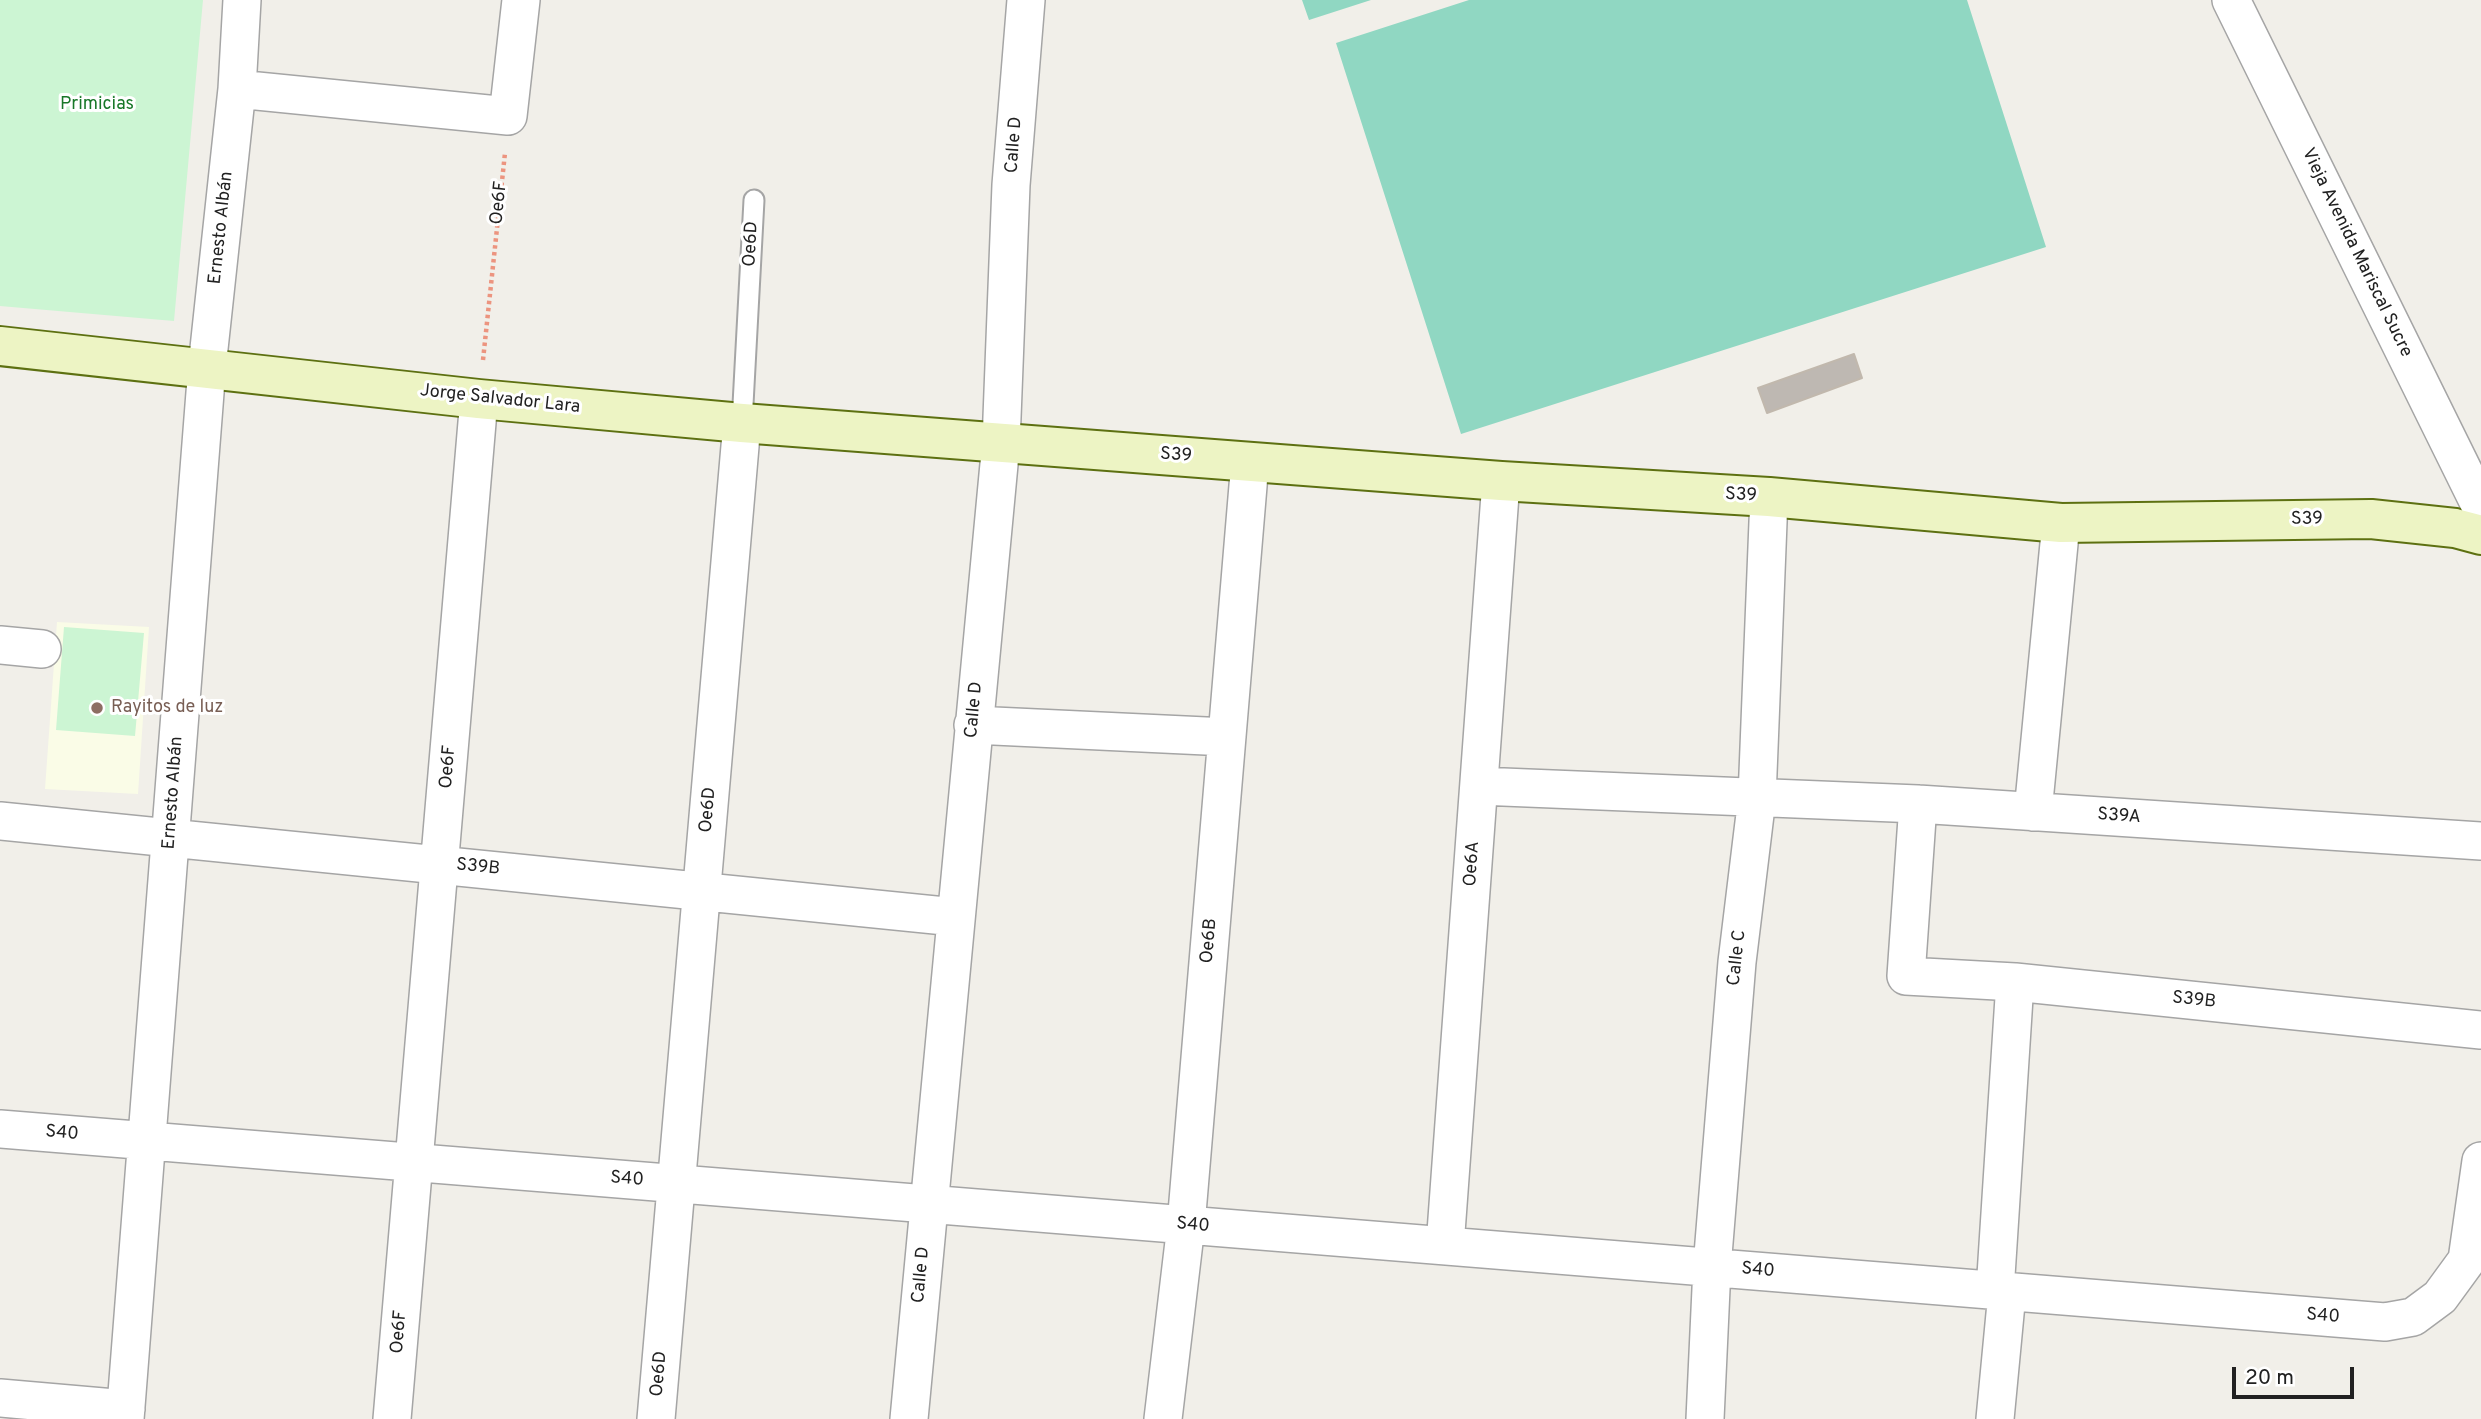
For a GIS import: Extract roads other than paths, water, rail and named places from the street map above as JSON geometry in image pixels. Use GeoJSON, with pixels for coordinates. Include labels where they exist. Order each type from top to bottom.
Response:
{"type":"FeatureCollection","features":[{"type":"Feature","properties":{"kind":"street","name":"Ernesto Albán"},"geometry":{"type":"LineString","coordinates":[[125,1414],[207,367],[237,89],[242,0]]}},
{"type":"Feature","properties":{"kind":"street"},"geometry":{"type":"LineString","coordinates":[[237,89],[509,116],[522,0]]}},
{"type":"Feature","properties":{"kind":"street","name":"Calle D"},"geometry":{"type":"LineString","coordinates":[[909,1419],[1001,443],[1011,185],[1026,0]]}},
{"type":"Feature","properties":{"kind":"street","name":"Vieja Avenida Mariscal Sucre"},"geometry":{"type":"LineString","coordinates":[[2231,0],[2481,507]]}},
{"type":"Feature","properties":{"kind":"street","name":"Jorge Salvador Lara"},"geometry":{"type":"LineString","coordinates":[[0,346],[479,399],[1001,443]]}},
{"type":"Feature","properties":{"kind":"street","name":"Oe6F"},"geometry":{"type":"LineString","coordinates":[[392,1419],[479,399]]}},
{"type":"Feature","properties":{"kind":"street","name":"Oe6D"},"geometry":{"type":"LineString","coordinates":[[656,1419],[742,423]]}},
{"type":"Feature","properties":{"kind":"street","name":"S39"},"geometry":{"type":"LineString","coordinates":[[1001,443],[1501,481],[1769,497],[2061,523],[2371,519],[2455,528],[2481,535]]}},
{"type":"Feature","properties":{"kind":"street","name":"Oe6B"},"geometry":{"type":"LineString","coordinates":[[1163,1419],[1186,1225],[1250,462]]}},
{"type":"Feature","properties":{"kind":"street","name":"Oe6A"},"geometry":{"type":"LineString","coordinates":[[1445,1246],[1501,481]]}},
{"type":"Feature","properties":{"kind":"street","name":"Calle C"},"geometry":{"type":"LineString","coordinates":[[1705,1419],[1712,1267],[1737,962],[1757,798],[1769,497]]}},
{"type":"Feature","properties":{"kind":"street"},"geometry":{"type":"LineString","coordinates":[[2034,811],[2061,523]]}},
{"type":"Feature","properties":{"kind":"street"},"geometry":{"type":"LineString","coordinates":[[0,645],[41,649]]}},
{"type":"Feature","properties":{"kind":"street"},"geometry":{"type":"LineString","coordinates":[[973,725],[1227,737]]}},
{"type":"Feature","properties":{"kind":"street","name":"S39A"},"geometry":{"type":"LineString","coordinates":[[1479,786],[1918,804],[2481,841]]}},
{"type":"Feature","properties":{"kind":"street","name":"S39B"},"geometry":{"type":"LineString","coordinates":[[1918,804],[1906,976],[2015,982],[2481,1030]]}},
{"type":"Feature","properties":{"kind":"street","name":"S39B"},"geometry":{"type":"LineString","coordinates":[[0,821],[955,917]]}},
{"type":"Feature","properties":{"kind":"street"},"geometry":{"type":"LineString","coordinates":[[1995,1419],[2015,982]]}},
{"type":"Feature","properties":{"kind":"street","name":"S40"},"geometry":{"type":"LineString","coordinates":[[0,1129],[2385,1322],[2413,1317],[2440,1297],[2467,1260],[2481,1161]]}},
{"type":"Feature","properties":{"kind":"street"},"geometry":{"type":"LineString","coordinates":[[0,1398],[125,1414]]}},
{"type":"Feature","properties":{"kind":"lane","name":"Oe6D"},"geometry":{"type":"LineString","coordinates":[[742,423],[754,200]]}},
{"type":"Feature","properties":{"kind":"place","name":"Rayitos de luz"},"geometry":{"type":"Point","coordinates":[97,708]}},
{"type":"Feature","properties":{"kind":"park label","name":"Primicias"},"geometry":{"type":"Point","coordinates":[97,105]}}]}
